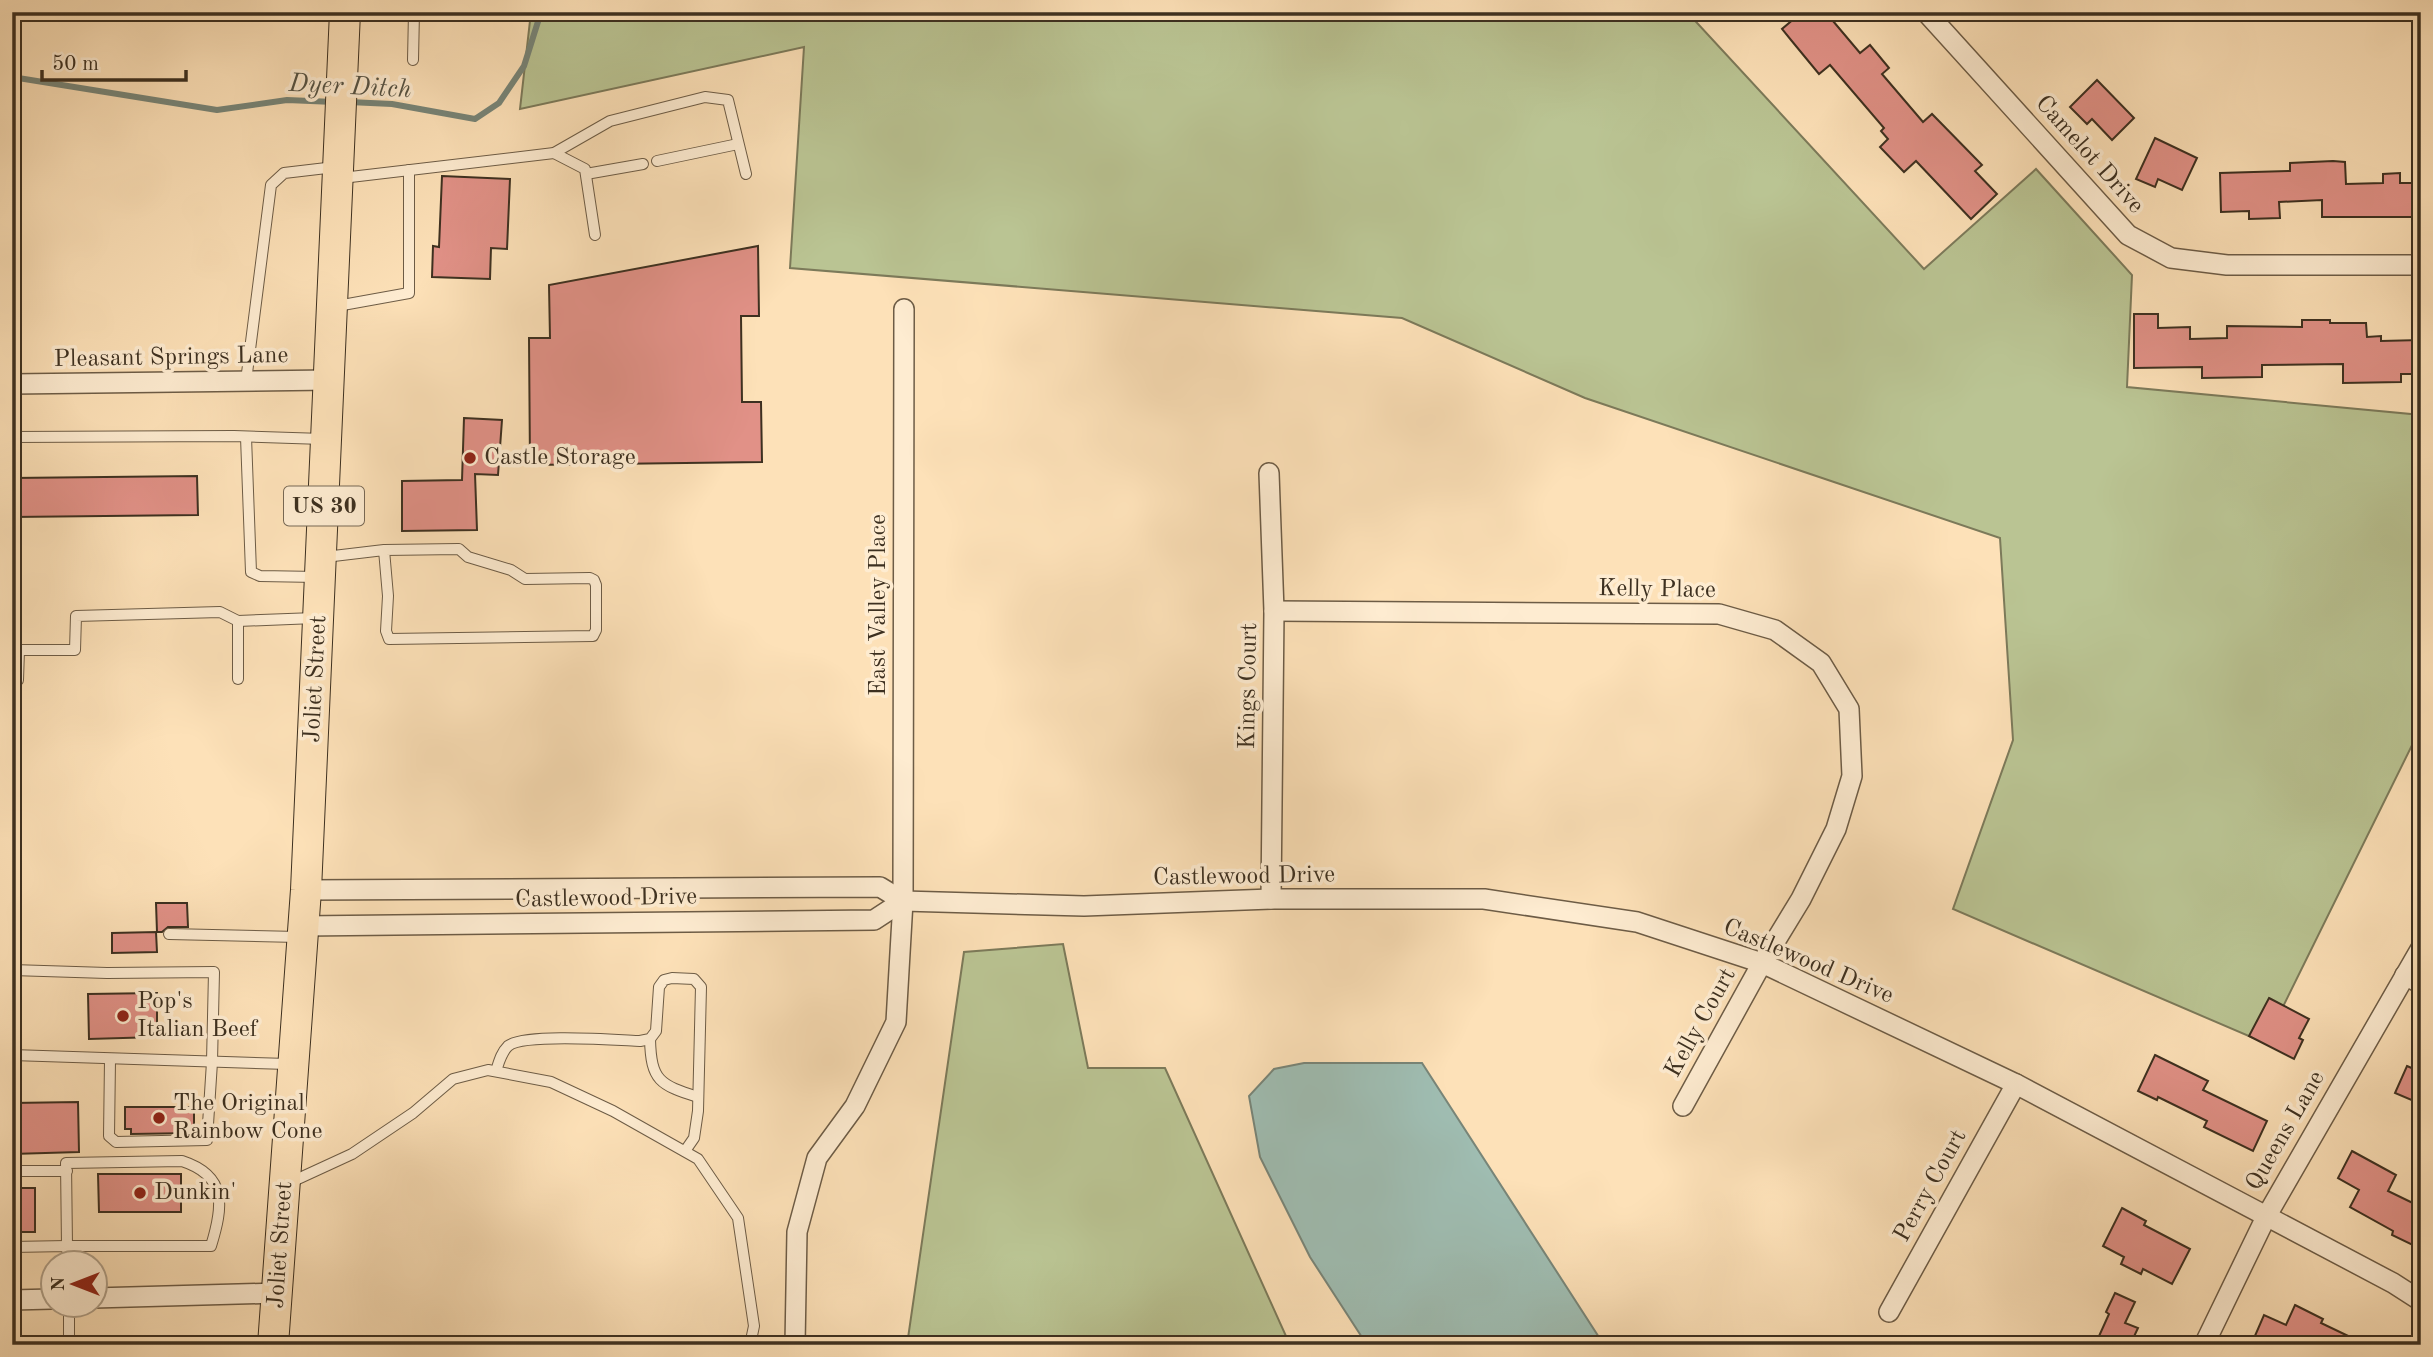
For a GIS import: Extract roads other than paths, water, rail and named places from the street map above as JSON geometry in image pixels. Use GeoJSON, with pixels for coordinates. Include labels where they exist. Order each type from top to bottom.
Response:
{"type":"FeatureCollection","features":[{"type":"Feature","properties":{"kind":"main road","name":"Joliet Street"},"geometry":{"type":"LineString","coordinates":[[273,1345],[306,890],[345,14]]}},
{"type":"Feature","properties":{"kind":"street","name":"Camelot Drive"},"geometry":{"type":"LineString","coordinates":[[1926,12],[2128,234],[2171,258],[2227,265],[2421,265]]}},
{"type":"Feature","properties":{"kind":"street","name":"East Valley Place"},"geometry":{"type":"LineString","coordinates":[[795,1345],[797,1232],[817,1158],[855,1106],[896,1022],[903,901],[904,309]]}},
{"type":"Feature","properties":{"kind":"street","name":"Pleasant Springs Lane"},"geometry":{"type":"LineString","coordinates":[[12,384],[329,380]]}},
{"type":"Feature","properties":{"kind":"street","name":"Kings Court"},"geometry":{"type":"LineString","coordinates":[[1269,473],[1274,611],[1271,899]]}},
{"type":"Feature","properties":{"kind":"street","name":"Kelly Place"},"geometry":{"type":"LineString","coordinates":[[1274,611],[1719,614],[1775,630],[1821,663],[1849,709],[1852,776],[1836,829],[1801,899],[1762,963]]}},
{"type":"Feature","properties":{"kind":"street","name":"Castlewood Drive"},"geometry":{"type":"LineString","coordinates":[[306,890],[880,887],[903,901],[1084,906],[1271,899],[1484,899],[1637,922],[1762,963],[2016,1084],[2421,1300]]}},
{"type":"Feature","properties":{"kind":"street","name":"Castlewood Drive"},"geometry":{"type":"LineString","coordinates":[[303,932],[874,920],[903,901]]}},
{"type":"Feature","properties":{"kind":"street","name":"Queens Lane"},"geometry":{"type":"LineString","coordinates":[[2204,1345],[2266,1217],[2413,980],[2421,948]]}},
{"type":"Feature","properties":{"kind":"street","name":"Kelly Court"},"geometry":{"type":"LineString","coordinates":[[1683,1106],[1762,963]]}},
{"type":"Feature","properties":{"kind":"street","name":"Perry Court"},"geometry":{"type":"LineString","coordinates":[[1889,1312],[2016,1084]]}},
{"type":"Feature","properties":{"kind":"street"},"geometry":{"type":"LineString","coordinates":[[108,1298],[278,1293]]}},
{"type":"Feature","properties":{"kind":"street"},"geometry":{"type":"LineString","coordinates":[[12,1300],[38,1299]]}},
{"type":"Feature","properties":{"kind":"lane"},"geometry":{"type":"LineString","coordinates":[[296,12],[345,14]]}},
{"type":"Feature","properties":{"kind":"lane"},"geometry":{"type":"LineString","coordinates":[[413,60],[414,12]]}},
{"type":"Feature","properties":{"kind":"lane"},"geometry":{"type":"LineString","coordinates":[[246,381],[271,185],[284,173],[408,170],[554,153],[610,121],[705,97],[728,100],[746,174]]}},
{"type":"Feature","properties":{"kind":"lane"},"geometry":{"type":"LineString","coordinates":[[657,161],[738,144]]}},
{"type":"Feature","properties":{"kind":"lane"},"geometry":{"type":"LineString","coordinates":[[554,153],[585,169],[595,235]]}},
{"type":"Feature","properties":{"kind":"lane"},"geometry":{"type":"LineString","coordinates":[[586,174],[643,164]]}},
{"type":"Feature","properties":{"kind":"lane"},"geometry":{"type":"LineString","coordinates":[[332,306],[409,293],[408,170]]}},
{"type":"Feature","properties":{"kind":"lane"},"geometry":{"type":"LineString","coordinates":[[12,437],[327,439]]}},
{"type":"Feature","properties":{"kind":"lane"},"geometry":{"type":"LineString","coordinates":[[246,437],[251,572],[260,576],[321,567],[384,550],[459,549],[468,557],[511,570],[525,579],[594,580],[596,630],[593,636],[389,639],[386,632],[384,550]]}},
{"type":"Feature","properties":{"kind":"lane"},"geometry":{"type":"LineString","coordinates":[[18,680],[19,650],[75,650],[76,617],[220,612],[239,621],[318,618]]}},
{"type":"Feature","properties":{"kind":"lane"},"geometry":{"type":"LineString","coordinates":[[238,679],[239,621]]}},
{"type":"Feature","properties":{"kind":"lane"},"geometry":{"type":"LineString","coordinates":[[169,934],[303,932]]}},
{"type":"Feature","properties":{"kind":"lane"},"geometry":{"type":"LineString","coordinates":[[12,970],[214,972],[207,1140],[116,1142],[109,1136],[110,1059]]}},
{"type":"Feature","properties":{"kind":"lane"},"geometry":{"type":"LineString","coordinates":[[685,1151],[694,1138],[698,1097],[701,987],[694,979],[664,980],[659,987],[656,1031],[650,1039],[654,1073],[670,1088],[698,1097]]}},
{"type":"Feature","properties":{"kind":"lane"},"geometry":{"type":"LineString","coordinates":[[496,1071],[502,1054],[509,1045],[519,1041],[650,1039]]}},
{"type":"Feature","properties":{"kind":"lane"},"geometry":{"type":"LineString","coordinates":[[12,1055],[292,1064]]}},
{"type":"Feature","properties":{"kind":"lane"},"geometry":{"type":"LineString","coordinates":[[285,1185],[352,1154],[413,1113],[453,1079],[488,1070],[551,1082],[613,1111],[698,1159],[738,1219],[754,1325],[750,1345]]}},
{"type":"Feature","properties":{"kind":"lane"},"geometry":{"type":"LineString","coordinates":[[12,1171],[182,1161],[194,1165],[214,1180],[219,1193],[219,1211],[211,1246],[12,1247]]}},
{"type":"Feature","properties":{"kind":"lane"},"geometry":{"type":"LineString","coordinates":[[66,1167],[67,1246]]}},
{"type":"Feature","properties":{"kind":"lane"},"geometry":{"type":"LineString","coordinates":[[69,1318],[69,1345]]}},
{"type":"Feature","properties":{"kind":"water"},"geometry":{"type":"Polygon","coordinates":[[[1304,1063],[1422,1063],[1604,1345],[1367,1345],[1310,1257],[1260,1157],[1249,1096],[1274,1069],[1304,1063]]]}},
{"type":"Feature","properties":{"kind":"waterway","name":"Dyer Ditch"},"geometry":{"type":"LineString","coordinates":[[349,102],[392,104],[475,119],[499,103],[524,66],[541,12]]}},
{"type":"Feature","properties":{"kind":"waterway","name":"Dyer Ditch"},"geometry":{"type":"LineString","coordinates":[[12,77],[217,110],[287,100],[334,102]]}},
{"type":"Feature","properties":{"kind":"place","name":"Castle Storage"},"geometry":{"type":"Point","coordinates":[470,458]}},
{"type":"Feature","properties":{"kind":"place","name":"Pop's Italian Beef"},"geometry":{"type":"Point","coordinates":[123,1016]}},
{"type":"Feature","properties":{"kind":"place","name":"The Original Rainbow Cone"},"geometry":{"type":"Point","coordinates":[159,1118]}},
{"type":"Feature","properties":{"kind":"place","name":"Dunkin'"},"geometry":{"type":"Point","coordinates":[140,1193]}}]}
